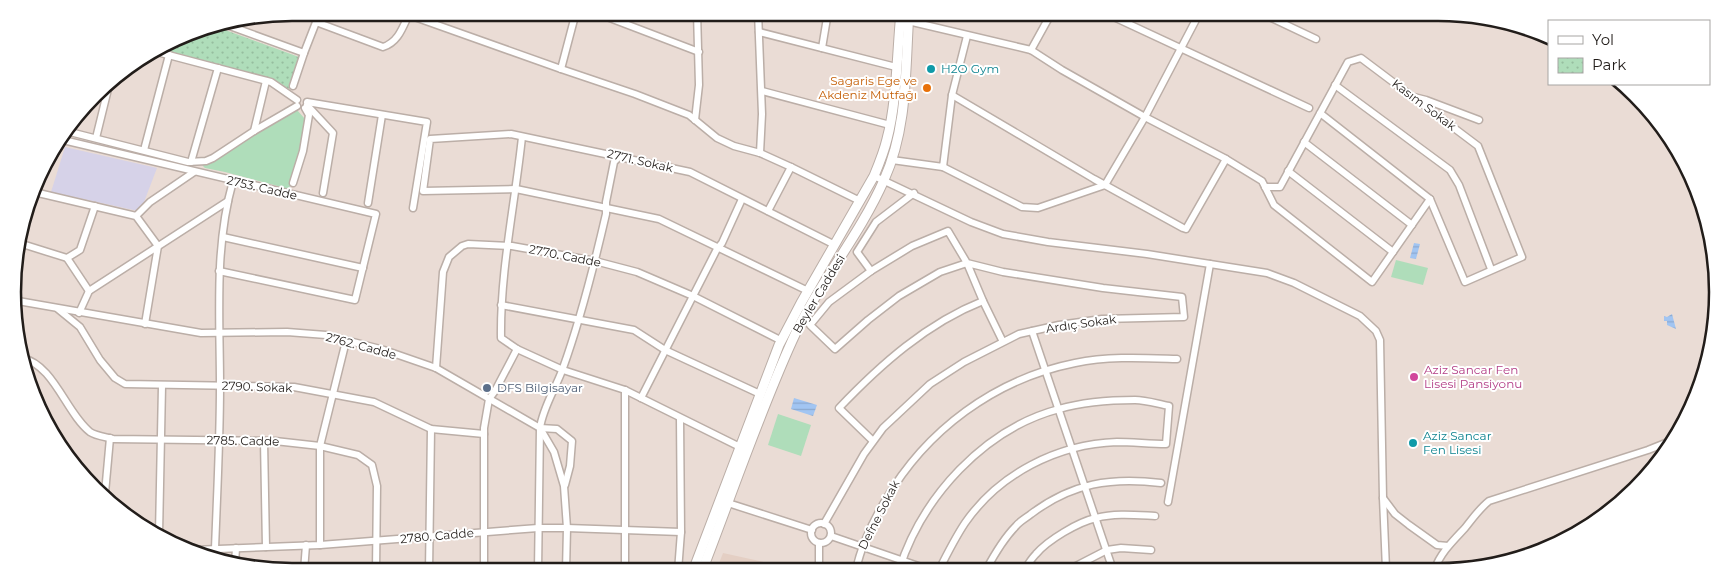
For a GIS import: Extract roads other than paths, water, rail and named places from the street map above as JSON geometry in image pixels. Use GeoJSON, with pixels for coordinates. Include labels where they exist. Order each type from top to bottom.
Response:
{"type":"FeatureCollection","features":[{"type":"Feature","properties":{"kind":"main road","name":"Beyler Caddesi"},"geometry":{"type":"LineString","coordinates":[[744,449],[760,394],[782,340],[874,176],[890,125],[903,21]]}},
{"type":"Feature","properties":{"kind":"main road","name":"Beyler Caddesi"},"geometry":{"type":"LineString","coordinates":[[705,563],[724,502],[744,449],[793,339],[856,232],[884,180],[892,160],[903,114],[907,62],[904,21]]}},
{"type":"Feature","properties":{"kind":"main road","name":"Beyler Caddesi"},"geometry":{"type":"LineString","coordinates":[[697,563],[724,502]]}},
{"type":"Feature","properties":{"kind":"street"},"geometry":{"type":"LineString","coordinates":[[293,86],[316,22],[383,47],[398,37],[406,21]]}},
{"type":"Feature","properties":{"kind":"street"},"geometry":{"type":"LineString","coordinates":[[428,21],[689,115],[717,138],[734,146],[760,153],[860,201]]}},
{"type":"Feature","properties":{"kind":"street"},"geometry":{"type":"LineString","coordinates":[[561,69],[574,21]]}},
{"type":"Feature","properties":{"kind":"street"},"geometry":{"type":"LineString","coordinates":[[618,21],[699,52]]}},
{"type":"Feature","properties":{"kind":"street"},"geometry":{"type":"LineString","coordinates":[[695,120],[699,52],[697,21]]}},
{"type":"Feature","properties":{"kind":"street"},"geometry":{"type":"LineString","coordinates":[[758,21],[762,91],[760,153]]}},
{"type":"Feature","properties":{"kind":"street"},"geometry":{"type":"LineString","coordinates":[[822,48],[826,21]]}},
{"type":"Feature","properties":{"kind":"street"},"geometry":{"type":"LineString","coordinates":[[917,21],[967,36],[1031,50],[1062,70],[1145,117],[1226,159],[1262,182],[1274,205],[1372,282],[1430,199],[1320,113]]}},
{"type":"Feature","properties":{"kind":"street"},"geometry":{"type":"LineString","coordinates":[[1031,50],[1047,21]]}},
{"type":"Feature","properties":{"kind":"street"},"geometry":{"type":"LineString","coordinates":[[1122,21],[1309,108]]}},
{"type":"Feature","properties":{"kind":"street"},"geometry":{"type":"LineString","coordinates":[[892,160],[943,167],[1022,207],[1038,208],[1104,185],[1145,117],[1195,21]]}},
{"type":"Feature","properties":{"kind":"street"},"geometry":{"type":"LineString","coordinates":[[1278,21],[1316,39]]}},
{"type":"Feature","properties":{"kind":"street"},"geometry":{"type":"LineString","coordinates":[[234,27],[304,52]]}},
{"type":"Feature","properties":{"kind":"street"},"geometry":{"type":"LineString","coordinates":[[759,32],[896,67]]}},
{"type":"Feature","properties":{"kind":"street"},"geometry":{"type":"LineString","coordinates":[[943,167],[952,95],[967,36]]}},
{"type":"Feature","properties":{"kind":"street"},"geometry":{"type":"LineString","coordinates":[[164,54],[271,82],[297,103]]}},
{"type":"Feature","properties":{"kind":"street"},"geometry":{"type":"LineString","coordinates":[[144,150],[170,55]]}},
{"type":"Feature","properties":{"kind":"street","name":"Kasım Sokak"},"geometry":{"type":"LineString","coordinates":[[1265,187],[1280,187],[1348,62],[1361,58],[1478,146],[1522,257],[1465,282],[1430,199]]}},
{"type":"Feature","properties":{"kind":"street"},"geometry":{"type":"LineString","coordinates":[[191,162],[218,68]]}},
{"type":"Feature","properties":{"kind":"street"},"geometry":{"type":"LineString","coordinates":[[254,131],[266,81]]}},
{"type":"Feature","properties":{"kind":"street"},"geometry":{"type":"LineString","coordinates":[[1335,85],[1450,170],[1459,185],[1491,269]]}},
{"type":"Feature","properties":{"kind":"street"},"geometry":{"type":"LineString","coordinates":[[762,91],[890,125]]}},
{"type":"Feature","properties":{"kind":"street"},"geometry":{"type":"LineString","coordinates":[[96,138],[106,95]]}},
{"type":"Feature","properties":{"kind":"street"},"geometry":{"type":"LineString","coordinates":[[952,95],[1104,185],[1186,229],[1226,159]]}},
{"type":"Feature","properties":{"kind":"street"},"geometry":{"type":"LineString","coordinates":[[1413,97],[1479,120]]}},
{"type":"Feature","properties":{"kind":"street"},"geometry":{"type":"LineString","coordinates":[[73,133],[191,162],[206,161],[303,99],[309,115],[303,151],[293,183]]}},
{"type":"Feature","properties":{"kind":"street"},"geometry":{"type":"LineString","coordinates":[[306,105],[427,122],[413,208]]}},
{"type":"Feature","properties":{"kind":"street"},"geometry":{"type":"LineString","coordinates":[[306,105],[333,133],[323,193]]}},
{"type":"Feature","properties":{"kind":"street"},"geometry":{"type":"LineString","coordinates":[[368,203],[382,115]]}},
{"type":"Feature","properties":{"kind":"street","name":"2771. Sokak"},"geometry":{"type":"LineString","coordinates":[[516,189],[423,190],[430,139],[511,134],[690,172],[835,245]]}},
{"type":"Feature","properties":{"kind":"street"},"geometry":{"type":"LineString","coordinates":[[522,137],[507,246],[501,338],[517,349],[563,370],[625,390],[744,449]]}},
{"type":"Feature","properties":{"kind":"street","name":"2753. Cadde"},"geometry":{"type":"LineString","coordinates":[[68,141],[376,214],[355,300],[219,271]]}},
{"type":"Feature","properties":{"kind":"street"},"geometry":{"type":"LineString","coordinates":[[1304,142],[1412,225]]}},
{"type":"Feature","properties":{"kind":"street"},"geometry":{"type":"LineString","coordinates":[[538,563],[540,428],[542,417],[563,370],[580,319],[606,214],[614,162],[620,156]]}},
{"type":"Feature","properties":{"kind":"street"},"geometry":{"type":"LineString","coordinates":[[768,211],[791,167]]}},
{"type":"Feature","properties":{"kind":"street"},"geometry":{"type":"LineString","coordinates":[[1288,171],[1393,252]]}},
{"type":"Feature","properties":{"kind":"street"},"geometry":{"type":"LineString","coordinates":[[136,216],[150,202],[194,172]]}},
{"type":"Feature","properties":{"kind":"street"},"geometry":{"type":"LineString","coordinates":[[874,176],[914,193],[970,222],[1003,234],[1267,273],[1294,283],[1360,316],[1376,331],[1380,340],[1386,563]]}},
{"type":"Feature","properties":{"kind":"street"},"geometry":{"type":"LineString","coordinates":[[215,549],[220,386],[219,271],[228,201],[233,181]]}},
{"type":"Feature","properties":{"kind":"street"},"geometry":{"type":"LineString","coordinates":[[516,189],[659,219],[808,291]]}},
{"type":"Feature","properties":{"kind":"street"},"geometry":{"type":"LineString","coordinates":[[40,193],[136,216],[158,246],[145,324]]}},
{"type":"Feature","properties":{"kind":"street"},"geometry":{"type":"LineString","coordinates":[[870,271],[857,252],[876,222],[914,193]]}},
{"type":"Feature","properties":{"kind":"street"},"geometry":{"type":"LineString","coordinates":[[641,398],[742,199]]}},
{"type":"Feature","properties":{"kind":"street"},"geometry":{"type":"LineString","coordinates":[[80,313],[89,291],[228,201]]}},
{"type":"Feature","properties":{"kind":"street"},"geometry":{"type":"LineString","coordinates":[[67,258],[80,250],[95,206]]}},
{"type":"Feature","properties":{"kind":"street"},"geometry":{"type":"LineString","coordinates":[[967,263],[940,272],[899,296],[835,349],[810,325],[829,302],[870,271],[912,246],[948,231],[967,263],[1003,342]]}},
{"type":"Feature","properties":{"kind":"street"},"geometry":{"type":"LineString","coordinates":[[223,237],[363,268]]}},
{"type":"Feature","properties":{"kind":"street","name":"2770. Cadde"},"geometry":{"type":"LineString","coordinates":[[436,368],[443,272],[449,257],[462,246],[468,244],[507,246],[595,261],[637,272],[693,296],[782,340]]}},
{"type":"Feature","properties":{"kind":"street"},"geometry":{"type":"LineString","coordinates":[[25,245],[67,258],[89,291]]}},
{"type":"Feature","properties":{"kind":"street","name":"Ardıç Sokak"},"geometry":{"type":"LineString","coordinates":[[824,524],[864,454],[883,428],[930,384],[964,362],[1019,334],[1059,325],[1102,319],[1184,317],[1182,297],[1103,288],[1003,272],[967,263]]}},
{"type":"Feature","properties":{"kind":"street"},"geometry":{"type":"LineString","coordinates":[[1168,502],[1210,264]]}},
{"type":"Feature","properties":{"kind":"street"},"geometry":{"type":"LineString","coordinates":[[873,441],[839,408],[871,375],[914,341],[962,309],[983,301]]}},
{"type":"Feature","properties":{"kind":"street","name":"2762. Cadde"},"geometry":{"type":"LineString","coordinates":[[22,302],[201,333],[287,332],[346,340],[384,350],[436,368],[540,428]]}},
{"type":"Feature","properties":{"kind":"street"},"geometry":{"type":"LineString","coordinates":[[502,305],[634,330],[665,350],[760,394]]}},
{"type":"Feature","properties":{"kind":"street","name":"2790. Sokak"},"geometry":{"type":"LineString","coordinates":[[58,309],[80,327],[100,360],[115,378],[125,384],[294,387],[374,402],[431,429],[484,434]]}},
{"type":"Feature","properties":{"kind":"street"},"geometry":{"type":"LineString","coordinates":[[1032,331],[1111,563]]}},
{"type":"Feature","properties":{"kind":"street"},"geometry":{"type":"LineString","coordinates":[[320,545],[320,446],[346,340]]}},
{"type":"Feature","properties":{"kind":"street"},"geometry":{"type":"LineString","coordinates":[[484,563],[484,434],[489,399],[517,349]]}},
{"type":"Feature","properties":{"kind":"street","name":"Defne Sokak"},"geometry":{"type":"LineString","coordinates":[[858,563],[862,547],[877,515],[899,477],[927,444],[951,421],[987,397],[1019,380],[1075,363],[1114,358],[1177,359]]}},
{"type":"Feature","properties":{"kind":"street","name":"2785. Cadde"},"geometry":{"type":"LineString","coordinates":[[30,361],[37,364],[80,422],[92,434],[110,438],[264,441],[320,446],[358,455],[372,465],[377,486],[376,563]]}},
{"type":"Feature","properties":{"kind":"street"},"geometry":{"type":"LineString","coordinates":[[159,527],[162,386]]}},
{"type":"Feature","properties":{"kind":"street"},"geometry":{"type":"LineString","coordinates":[[625,390],[625,563]]}},
{"type":"Feature","properties":{"kind":"street"},"geometry":{"type":"LineString","coordinates":[[901,563],[915,530],[937,494],[992,441],[1027,422],[1059,409],[1087,404],[1136,400],[1169,406],[1166,444],[1116,442],[1072,448],[1058,452],[1017,472],[982,502],[965,523],[943,563]]}},
{"type":"Feature","properties":{"kind":"street"},"geometry":{"type":"LineString","coordinates":[[679,563],[681,532],[680,418]]}},
{"type":"Feature","properties":{"kind":"street"},"geometry":{"type":"LineString","coordinates":[[540,428],[554,452],[564,486],[567,528],[566,563]]}},
{"type":"Feature","properties":{"kind":"street"},"geometry":{"type":"LineString","coordinates":[[540,428],[557,429],[572,441],[570,466],[564,486]]}},
{"type":"Feature","properties":{"kind":"street"},"geometry":{"type":"LineString","coordinates":[[429,563],[431,429]]}},
{"type":"Feature","properties":{"kind":"street"},"geometry":{"type":"LineString","coordinates":[[105,488],[110,438]]}},
{"type":"Feature","properties":{"kind":"street"},"geometry":{"type":"LineString","coordinates":[[264,441],[266,547]]}},
{"type":"Feature","properties":{"kind":"street"},"geometry":{"type":"LineString","coordinates":[[1438,563],[1448,546],[1489,501],[1661,445]]}},
{"type":"Feature","properties":{"kind":"street"},"geometry":{"type":"LineString","coordinates":[[990,563],[1016,526],[1043,505],[1078,487],[1104,482],[1137,480],[1161,484]]}},
{"type":"Feature","properties":{"kind":"street"},"geometry":{"type":"LineString","coordinates":[[1383,498],[1395,514],[1436,545],[1448,546]]}},
{"type":"Feature","properties":{"kind":"street"},"geometry":{"type":"LineString","coordinates":[[724,502],[812,530]]}},
{"type":"Feature","properties":{"kind":"street"},"geometry":{"type":"LineString","coordinates":[[1029,563],[1036,553],[1056,537],[1096,518],[1122,515],[1155,516]]}},
{"type":"Feature","properties":{"kind":"street"},"geometry":{"type":"LineString","coordinates":[[824,524],[831,530],[831,536],[825,542],[819,543],[814,540],[812,530],[815,525],[824,524]]}},
{"type":"Feature","properties":{"kind":"street","name":"2780. Cadde"},"geometry":{"type":"LineString","coordinates":[[209,549],[320,545],[538,528],[681,532]]}},
{"type":"Feature","properties":{"kind":"street"},"geometry":{"type":"LineString","coordinates":[[831,536],[910,563]]}},
{"type":"Feature","properties":{"kind":"street"},"geometry":{"type":"LineString","coordinates":[[819,543],[819,563]]}},
{"type":"Feature","properties":{"kind":"street"},"geometry":{"type":"LineString","coordinates":[[305,563],[306,545]]}},
{"type":"Feature","properties":{"kind":"street"},"geometry":{"type":"LineString","coordinates":[[235,557],[236,548]]}},
{"type":"Feature","properties":{"kind":"street"},"geometry":{"type":"LineString","coordinates":[[1084,563],[1107,550],[1121,548],[1151,550]]}},
{"type":"Feature","properties":{"kind":"water"},"geometry":{"type":"Polygon","coordinates":[[[1414,243],[1420,244],[1416,259],[1410,258],[1414,243]]]}},
{"type":"Feature","properties":{"kind":"water"},"geometry":{"type":"Polygon","coordinates":[[[1672,314],[1676,329],[1667,325],[1667,321],[1664,321],[1664,316],[1667,317],[1672,314]]]}},
{"type":"Feature","properties":{"kind":"water"},"geometry":{"type":"Polygon","coordinates":[[[794,398],[817,405],[813,416],[791,409],[794,398]]]}},
{"type":"Feature","properties":{"kind":"place","name":"H2O Gym"},"geometry":{"type":"Point","coordinates":[931,69]}},
{"type":"Feature","properties":{"kind":"place","name":"Sagaris Ege ve Akdeniz Mutfağı"},"geometry":{"type":"Point","coordinates":[927,88]}},
{"type":"Feature","properties":{"kind":"place","name":"Aziz Sancar Fen Lisesi Pansiyonu"},"geometry":{"type":"Point","coordinates":[1414,377]}},
{"type":"Feature","properties":{"kind":"place","name":"DFS Bilgisayar"},"geometry":{"type":"Point","coordinates":[487,388]}},
{"type":"Feature","properties":{"kind":"place","name":"Aziz Sancar Fen Lisesi"},"geometry":{"type":"Point","coordinates":[1413,443]}}]}
